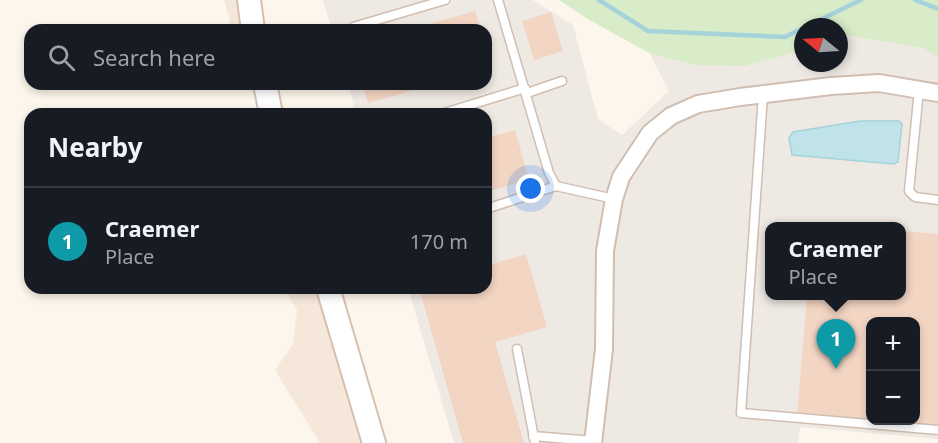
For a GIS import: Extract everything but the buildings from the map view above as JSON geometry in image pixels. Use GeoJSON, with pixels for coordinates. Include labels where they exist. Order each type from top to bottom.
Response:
{"type":"FeatureCollection","features":[{"type":"Feature","properties":{"kind":"street"},"geometry":{"type":"LineString","coordinates":[[249,0],[252,24]]}},
{"type":"Feature","properties":{"kind":"street"},"geometry":{"type":"LineString","coordinates":[[593,442],[604,349],[605,251],[614,198],[621,177],[650,133],[671,116],[698,104],[763,94],[879,83],[938,93]]}},
{"type":"Feature","properties":{"kind":"street"},"geometry":{"type":"LineString","coordinates":[[266,90],[270,108]]}},
{"type":"Feature","properties":{"kind":"street"},"geometry":{"type":"LineString","coordinates":[[330,294],[374,443]]}},
{"type":"Feature","properties":{"kind":"lane"},"geometry":{"type":"LineString","coordinates":[[363,24],[445,0]]}},
{"type":"Feature","properties":{"kind":"lane"},"geometry":{"type":"LineString","coordinates":[[498,0],[549,173],[556,186]]}},
{"type":"Feature","properties":{"kind":"lane"},"geometry":{"type":"LineString","coordinates":[[462,108],[562,81]]}},
{"type":"Feature","properties":{"kind":"lane"},"geometry":{"type":"LineString","coordinates":[[918,90],[909,191],[915,197],[938,200]]}},
{"type":"Feature","properties":{"kind":"lane"},"geometry":{"type":"LineString","coordinates":[[763,94],[741,413],[938,430]]}},
{"type":"Feature","properties":{"kind":"lane"},"geometry":{"type":"LineString","coordinates":[[492,207],[556,186],[614,198]]}},
{"type":"Feature","properties":{"kind":"lane"},"geometry":{"type":"LineString","coordinates":[[517,349],[534,439],[593,442]]}},
{"type":"Feature","properties":{"kind":"shaded area"},"geometry":{"type":"Polygon","coordinates":[[[224,0],[242,0],[247,24],[230,24],[224,0]]]}},
{"type":"Feature","properties":{"kind":"shaded area"},"geometry":{"type":"Polygon","coordinates":[[[323,0],[533,0],[573,25],[598,119],[622,135],[669,91],[622,0],[938,0],[938,439],[800,427],[798,443],[454,443],[410,294],[492,294],[492,108],[354,108],[350,90],[492,90],[492,24],[330,24],[323,0]]]}},
{"type":"Feature","properties":{"kind":"shaded area"},"geometry":{"type":"Polygon","coordinates":[[[288,294],[323,294],[369,443],[320,443],[275,370],[293,344],[297,310],[288,294]]]}},
{"type":"Feature","properties":{"kind":"green space"},"geometry":{"type":"Polygon","coordinates":[[[559,0],[938,0],[938,57],[923,48],[848,36],[848,18],[794,18],[794,51],[744,66],[695,65],[649,53],[586,18],[559,0]]]}},
{"type":"Feature","properties":{"kind":"water"},"geometry":{"type":"Polygon","coordinates":[[[860,121],[899,121],[902,124],[898,162],[893,164],[792,155],[789,138],[793,132],[860,121]]]}},
{"type":"Feature","properties":{"kind":"waterway"},"geometry":{"type":"LineString","coordinates":[[599,0],[648,31],[785,37],[794,32]]}},
{"type":"Feature","properties":{"kind":"waterway"},"geometry":{"type":"LineString","coordinates":[[824,18],[861,0]]}},
{"type":"Feature","properties":{"kind":"waterway"},"geometry":{"type":"LineString","coordinates":[[915,0],[938,9]]}},
{"type":"Feature","properties":{"kind":"place","name":"Craemer"},"geometry":{"type":"Point","coordinates":[836,369]}}]}
